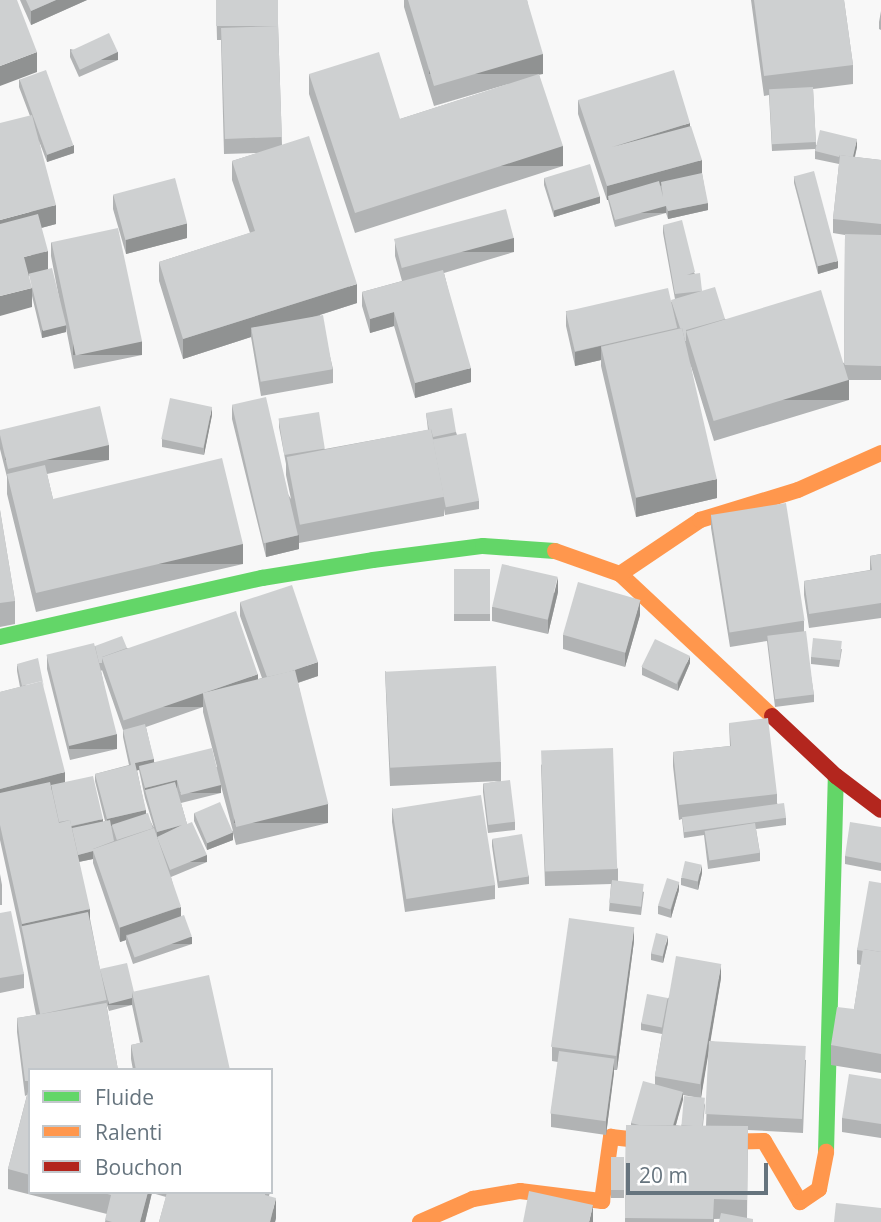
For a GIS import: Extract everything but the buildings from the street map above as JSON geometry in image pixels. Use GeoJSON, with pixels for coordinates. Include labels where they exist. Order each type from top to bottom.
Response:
{"type":"FeatureCollection","features":[{"type":"Feature","properties":{"kind":"street"},"geometry":{"type":"LineString","coordinates":[[620,574],[700,520],[799,490],[881,453]]}},
{"type":"Feature","properties":{"kind":"street"},"geometry":{"type":"LineString","coordinates":[[0,637],[262,578],[483,545],[559,551],[620,574],[836,775],[881,810]]}},
{"type":"Feature","properties":{"kind":"street"},"geometry":{"type":"LineString","coordinates":[[420,1222],[473,1199],[520,1191],[602,1200],[611,1137],[666,1143],[764,1141],[800,1202],[819,1189],[826,1168],[836,775]]}},
{"type":"Feature","properties":{"kind":"traffic: fast"},"geometry":{"type":"LineString","coordinates":[[0,637],[262,578],[373,560],[483,546],[555,551]]}},
{"type":"Feature","properties":{"kind":"traffic: fast"},"geometry":{"type":"LineString","coordinates":[[826,1152],[836,776]]}},
{"type":"Feature","properties":{"kind":"traffic: slow"},"geometry":{"type":"LineString","coordinates":[[620,574],[700,520],[798,490],[881,453]]}},
{"type":"Feature","properties":{"kind":"traffic: slow"},"geometry":{"type":"LineString","coordinates":[[555,551],[620,574],[772,716]]}},
{"type":"Feature","properties":{"kind":"traffic: slow"},"geometry":{"type":"LineString","coordinates":[[420,1222],[473,1199],[520,1191],[602,1201],[611,1137],[666,1143],[764,1141],[800,1202],[819,1189],[826,1152]]}},
{"type":"Feature","properties":{"kind":"traffic: jam"},"geometry":{"type":"LineString","coordinates":[[772,716],[836,776],[881,810]]}}]}
